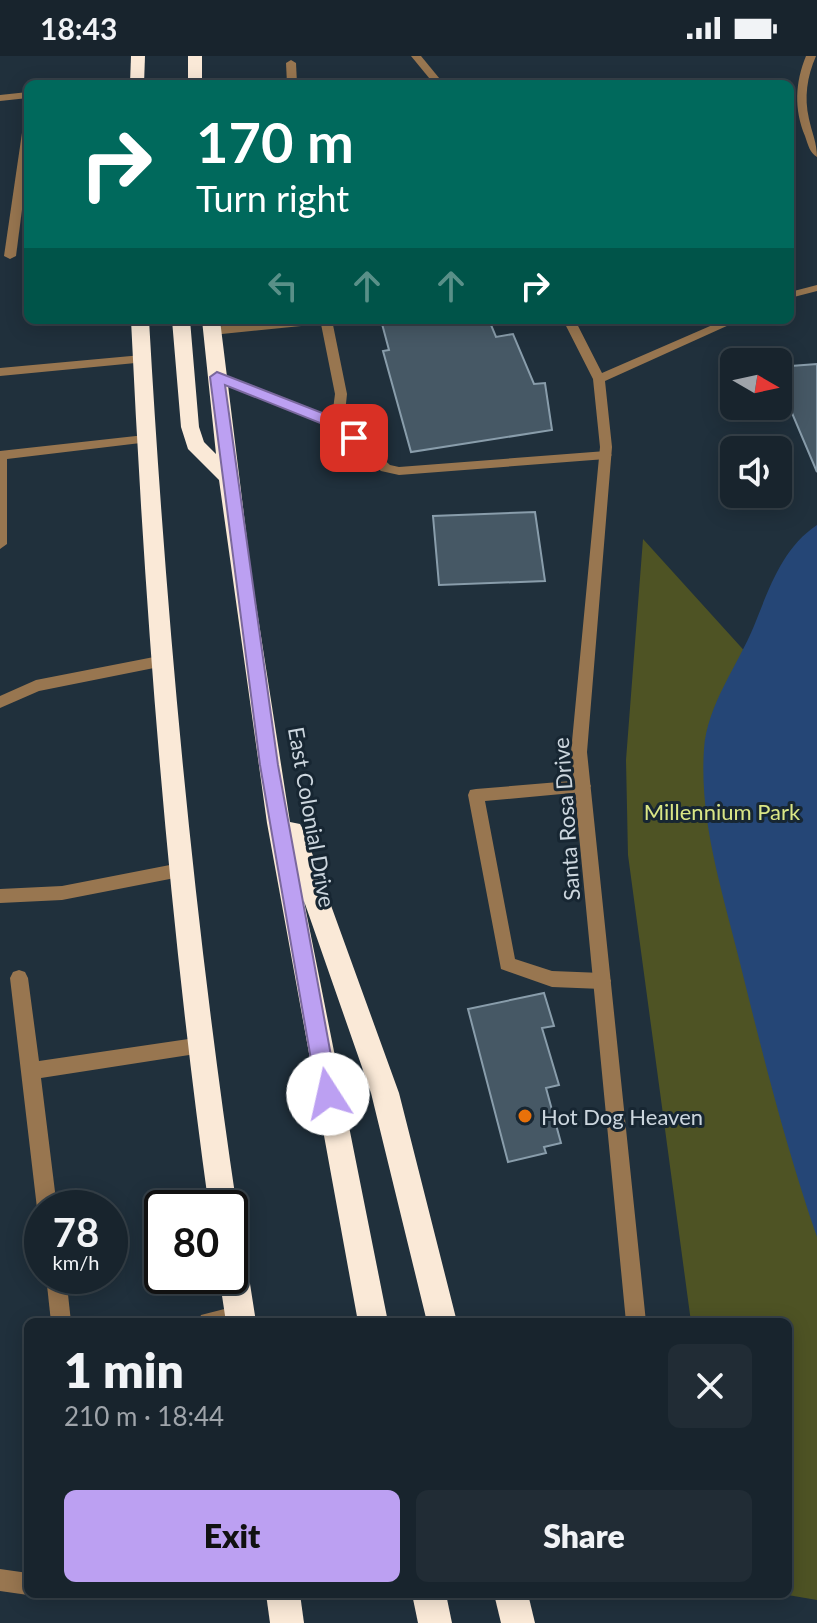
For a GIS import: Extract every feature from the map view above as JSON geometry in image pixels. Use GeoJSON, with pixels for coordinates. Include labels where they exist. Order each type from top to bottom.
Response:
{"type":"FeatureCollection","features":[{"type":"Feature","properties":{"kind":"highway"},"geometry":{"type":"LineString","coordinates":[[137,80],[138,56]]}},
{"type":"Feature","properties":{"kind":"highway"},"geometry":{"type":"LineString","coordinates":[[195,56],[195,80]]}},
{"type":"Feature","properties":{"kind":"highway"},"geometry":{"type":"LineString","coordinates":[[140,324],[159,662],[180,870],[221,1190]]}},
{"type":"Feature","properties":{"kind":"highway"},"geometry":{"type":"LineString","coordinates":[[181,324],[190,427],[195,444],[229,479]]}},
{"type":"Feature","properties":{"kind":"highway","name":"East Colonial Drive"},"geometry":{"type":"LineString","coordinates":[[211,325],[269,765],[338,1154],[372,1318]]}},
{"type":"Feature","properties":{"kind":"highway"},"geometry":{"type":"LineString","coordinates":[[269,765],[385,1093],[441,1318]]}},
{"type":"Feature","properties":{"kind":"highway"},"geometry":{"type":"LineString","coordinates":[[236,1294],[240,1318]]}},
{"type":"Feature","properties":{"kind":"highway"},"geometry":{"type":"LineString","coordinates":[[284,1598],[287,1623]]}},
{"type":"Feature","properties":{"kind":"highway"},"geometry":{"type":"LineString","coordinates":[[430,1598],[435,1623]]}},
{"type":"Feature","properties":{"kind":"highway"},"geometry":{"type":"LineString","coordinates":[[512,1598],[518,1623]]}},
{"type":"Feature","properties":{"kind":"street"},"geometry":{"type":"LineString","coordinates":[[416,56],[436,80]]}},
{"type":"Feature","properties":{"kind":"street"},"geometry":{"type":"LineString","coordinates":[[811,56],[799,89],[806,133],[817,154]]}},
{"type":"Feature","properties":{"kind":"street"},"geometry":{"type":"LineString","coordinates":[[291,63],[292,80]]}},
{"type":"Feature","properties":{"kind":"street"},"geometry":{"type":"LineString","coordinates":[[0,98],[24,95]]}},
{"type":"Feature","properties":{"kind":"street"},"geometry":{"type":"LineString","coordinates":[[10,257],[23,204]]}},
{"type":"Feature","properties":{"kind":"street"},"geometry":{"type":"LineString","coordinates":[[794,294],[817,288]]}},
{"type":"Feature","properties":{"kind":"street"},"geometry":{"type":"LineString","coordinates":[[211,325],[234,324]]}},
{"type":"Feature","properties":{"kind":"street"},"geometry":{"type":"LineString","coordinates":[[327,324],[341,394],[338,424]]}},
{"type":"Feature","properties":{"kind":"street","name":"Santa Rosa Drive"},"geometry":{"type":"LineString","coordinates":[[571,324],[599,379],[606,455],[579,752],[636,1318]]}},
{"type":"Feature","properties":{"kind":"street"},"geometry":{"type":"LineString","coordinates":[[599,379],[725,324]]}},
{"type":"Feature","properties":{"kind":"street"},"geometry":{"type":"LineString","coordinates":[[0,372],[142,359]]}},
{"type":"Feature","properties":{"kind":"street"},"geometry":{"type":"LineString","coordinates":[[217,377],[338,424],[386,468],[399,471],[606,455]]}},
{"type":"Feature","properties":{"kind":"street"},"geometry":{"type":"LineString","coordinates":[[0,544],[1,455],[145,439]]}},
{"type":"Feature","properties":{"kind":"street"},"geometry":{"type":"LineString","coordinates":[[0,702],[36,686],[159,662]]}},
{"type":"Feature","properties":{"kind":"street"},"geometry":{"type":"LineString","coordinates":[[583,786],[476,795],[507,964],[552,979],[602,981]]}},
{"type":"Feature","properties":{"kind":"street"},"geometry":{"type":"LineString","coordinates":[[0,896],[62,893],[180,870]]}},
{"type":"Feature","properties":{"kind":"street"},"geometry":{"type":"LineString","coordinates":[[19,978],[45,1190]]}},
{"type":"Feature","properties":{"kind":"street"},"geometry":{"type":"LineString","coordinates":[[31,1071],[202,1045]]}},
{"type":"Feature","properties":{"kind":"street"},"geometry":{"type":"LineString","coordinates":[[58,1294],[61,1318]]}},
{"type":"Feature","properties":{"kind":"street"},"geometry":{"type":"LineString","coordinates":[[0,1580],[24,1583]]}},
{"type":"Feature","properties":{"kind":"green space","name":"Millennium Park"},"geometry":{"type":"Polygon","coordinates":[[[643,539],[817,731],[817,1600],[792,1596],[792,1318],[690,1318],[628,855],[626,760],[643,539]]]}},
{"type":"Feature","properties":{"kind":"water"},"geometry":{"type":"Polygon","coordinates":[[[817,525],[817,1237],[776,1101],[720,884],[709,830],[703,776],[706,733],[717,701],[778,570],[794,545],[817,525]]]}},
{"type":"Feature","properties":{"kind":"building"},"geometry":{"type":"Polygon","coordinates":[[[382,324],[491,324],[496,337],[513,334],[534,384],[545,383],[552,430],[411,452],[383,351],[389,350],[382,324]]]}},
{"type":"Feature","properties":{"kind":"building"},"geometry":{"type":"Polygon","coordinates":[[[817,364],[817,472],[792,413],[792,366],[817,364]]]}},
{"type":"Feature","properties":{"kind":"building"},"geometry":{"type":"Polygon","coordinates":[[[535,512],[545,581],[439,585],[433,516],[535,512]]]}},
{"type":"Feature","properties":{"kind":"building","name":"Hot Dog Heaven"},"geometry":{"type":"Polygon","coordinates":[[[544,993],[554,1026],[542,1028],[559,1085],[546,1088],[561,1143],[544,1147],[546,1153],[508,1162],[468,1009],[544,993]]]}},
{"type":"Feature","properties":{"kind":"place","name":"Hot Dog Heaven"},"geometry":{"type":"Point","coordinates":[525,1116]}},
{"type":"Feature","properties":{"kind":"route"},"geometry":{"type":"LineString","coordinates":[[328,1094],[269,765],[217,377],[338,424],[354,438]]}}]}
